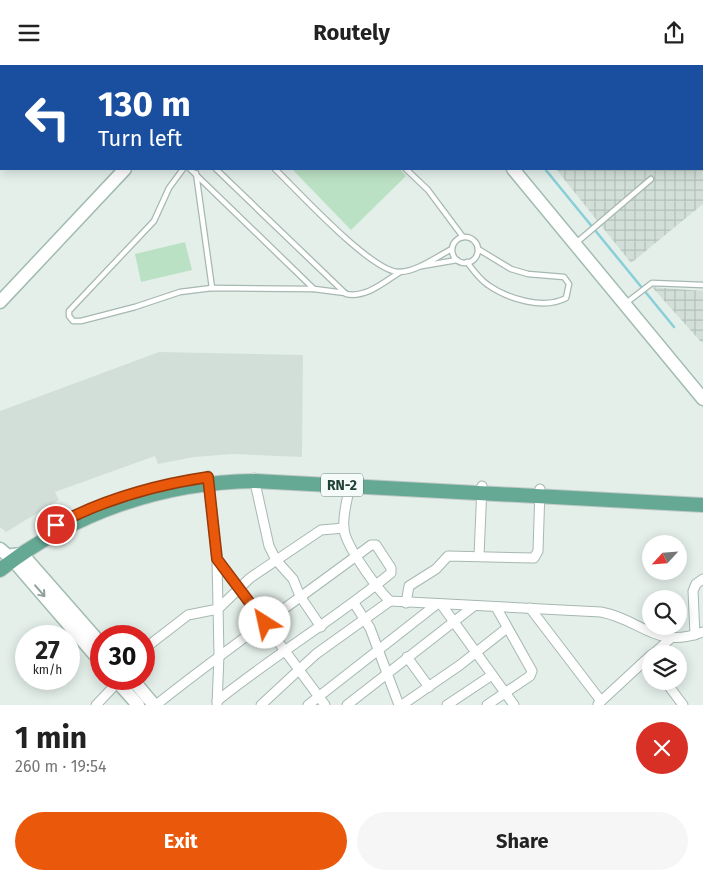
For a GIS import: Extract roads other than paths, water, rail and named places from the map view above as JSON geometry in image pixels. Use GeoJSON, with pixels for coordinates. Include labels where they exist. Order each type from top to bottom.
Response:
{"type":"FeatureCollection","features":[{"type":"Feature","properties":{"kind":"main road"},"geometry":{"type":"LineString","coordinates":[[0,302],[124,170]]}},
{"type":"Feature","properties":{"kind":"main road"},"geometry":{"type":"LineString","coordinates":[[514,170],[703,399]]}},
{"type":"Feature","properties":{"kind":"main road","name":"RN-2"},"geometry":{"type":"LineString","coordinates":[[0,570],[8,556],[42,533],[100,504],[153,487],[208,480],[254,478],[540,492],[703,497]]}},
{"type":"Feature","properties":{"kind":"main road","name":"RN-2"},"geometry":{"type":"LineString","coordinates":[[540,492],[703,505]]}},
{"type":"Feature","properties":{"kind":"main road"},"geometry":{"type":"LineString","coordinates":[[8,556],[90,634]]}},
{"type":"Feature","properties":{"kind":"main road"},"geometry":{"type":"LineString","coordinates":[[8,556],[90,649]]}},
{"type":"Feature","properties":{"kind":"main road"},"geometry":{"type":"LineString","coordinates":[[125,690],[138,705]]}},
{"type":"Feature","properties":{"kind":"main road"},"geometry":{"type":"LineString","coordinates":[[142,690],[155,705]]}},
{"type":"Feature","properties":{"kind":"street"},"geometry":{"type":"LineString","coordinates":[[254,478],[265,535],[276,560],[293,579],[300,596],[321,627]]}},
{"type":"Feature","properties":{"kind":"street"},"geometry":{"type":"LineString","coordinates":[[208,480],[217,559],[219,655],[217,703]]}},
{"type":"Feature","properties":{"kind":"street"},"geometry":{"type":"LineString","coordinates":[[350,482],[344,528],[345,536],[377,585],[390,601],[530,608],[614,615],[648,632],[670,639],[699,634],[693,591],[696,584],[703,579]]}},
{"type":"Feature","properties":{"kind":"street"},"geometry":{"type":"LineString","coordinates":[[479,557],[482,489]]}},
{"type":"Feature","properties":{"kind":"street"},"geometry":{"type":"LineString","coordinates":[[406,603],[409,586],[436,569],[445,558],[452,556],[528,559],[537,555],[540,492]]}},
{"type":"Feature","properties":{"kind":"street"},"geometry":{"type":"LineString","coordinates":[[155,640],[188,615],[218,609],[239,587],[321,530],[344,528]]}},
{"type":"Feature","properties":{"kind":"street"},"geometry":{"type":"LineString","coordinates":[[155,705],[219,655],[300,596],[371,545],[376,545],[392,570],[377,585],[321,627],[284,651],[217,703]]}},
{"type":"Feature","properties":{"kind":"street"},"geometry":{"type":"LineString","coordinates":[[217,559],[265,623],[297,670],[325,705]]}},
{"type":"Feature","properties":{"kind":"street"},"geometry":{"type":"LineString","coordinates":[[261,705],[297,670],[331,642],[390,601]]}},
{"type":"Feature","properties":{"kind":"street"},"geometry":{"type":"LineString","coordinates":[[354,603],[365,620],[401,705],[476,653],[507,628]]}},
{"type":"Feature","properties":{"kind":"street"},"geometry":{"type":"LineString","coordinates":[[439,604],[514,705]]}},
{"type":"Feature","properties":{"kind":"street"},"geometry":{"type":"LineString","coordinates":[[308,705],[378,649],[439,604]]}},
{"type":"Feature","properties":{"kind":"street"},"geometry":{"type":"LineString","coordinates":[[347,705],[474,606]]}},
{"type":"Feature","properties":{"kind":"street"},"geometry":{"type":"LineString","coordinates":[[488,705],[530,676],[532,671],[496,607]]}},
{"type":"Feature","properties":{"kind":"street"},"geometry":{"type":"LineString","coordinates":[[530,608],[599,703],[642,666]]}},
{"type":"Feature","properties":{"kind":"street"},"geometry":{"type":"LineString","coordinates":[[664,645],[670,639]]}},
{"type":"Feature","properties":{"kind":"street"},"geometry":{"type":"LineString","coordinates":[[407,657],[429,687]]}},
{"type":"Feature","properties":{"kind":"street"},"geometry":{"type":"LineString","coordinates":[[447,705],[492,675]]}},
{"type":"Feature","properties":{"kind":"street"},"geometry":{"type":"LineString","coordinates":[[96,705],[109,690]]}},
{"type":"Feature","properties":{"kind":"street"},"geometry":{"type":"LineString","coordinates":[[672,690],[684,705]]}},
{"type":"Feature","properties":{"kind":"lane"},"geometry":{"type":"LineString","coordinates":[[182,170],[169,188],[157,217],[69,311],[69,317],[72,321],[81,321],[135,307],[180,292],[212,288],[314,289],[356,296],[363,294],[400,272],[421,266],[458,260],[466,262],[479,277],[502,293],[542,303],[558,303],[566,298],[569,284],[564,277],[528,274],[511,269],[478,249],[473,240],[463,237],[428,190],[407,170]]}},
{"type":"Feature","properties":{"kind":"lane"},"geometry":{"type":"LineString","coordinates":[[192,170],[314,289]]}},
{"type":"Feature","properties":{"kind":"lane"},"geometry":{"type":"LineString","coordinates":[[217,170],[346,294]]}},
{"type":"Feature","properties":{"kind":"lane"},"geometry":{"type":"LineString","coordinates":[[276,170],[368,258],[388,271],[400,272]]}},
{"type":"Feature","properties":{"kind":"lane"},"geometry":{"type":"LineString","coordinates":[[196,173],[212,288]]}},
{"type":"Feature","properties":{"kind":"lane"},"geometry":{"type":"LineString","coordinates":[[575,244],[651,179]]}},
{"type":"Feature","properties":{"kind":"lane"},"geometry":{"type":"LineString","coordinates":[[421,266],[452,249],[455,241],[463,237]]}},
{"type":"Feature","properties":{"kind":"lane"},"geometry":{"type":"LineString","coordinates":[[452,249],[458,260]]}},
{"type":"Feature","properties":{"kind":"lane"},"geometry":{"type":"LineString","coordinates":[[466,262],[475,258],[478,249]]}},
{"type":"Feature","properties":{"kind":"lane"},"geometry":{"type":"LineString","coordinates":[[624,304],[646,287],[656,283],[703,285]]}},
{"type":"Feature","properties":{"kind":"waterway"},"geometry":{"type":"LineString","coordinates":[[546,170],[674,327]]}}]}
